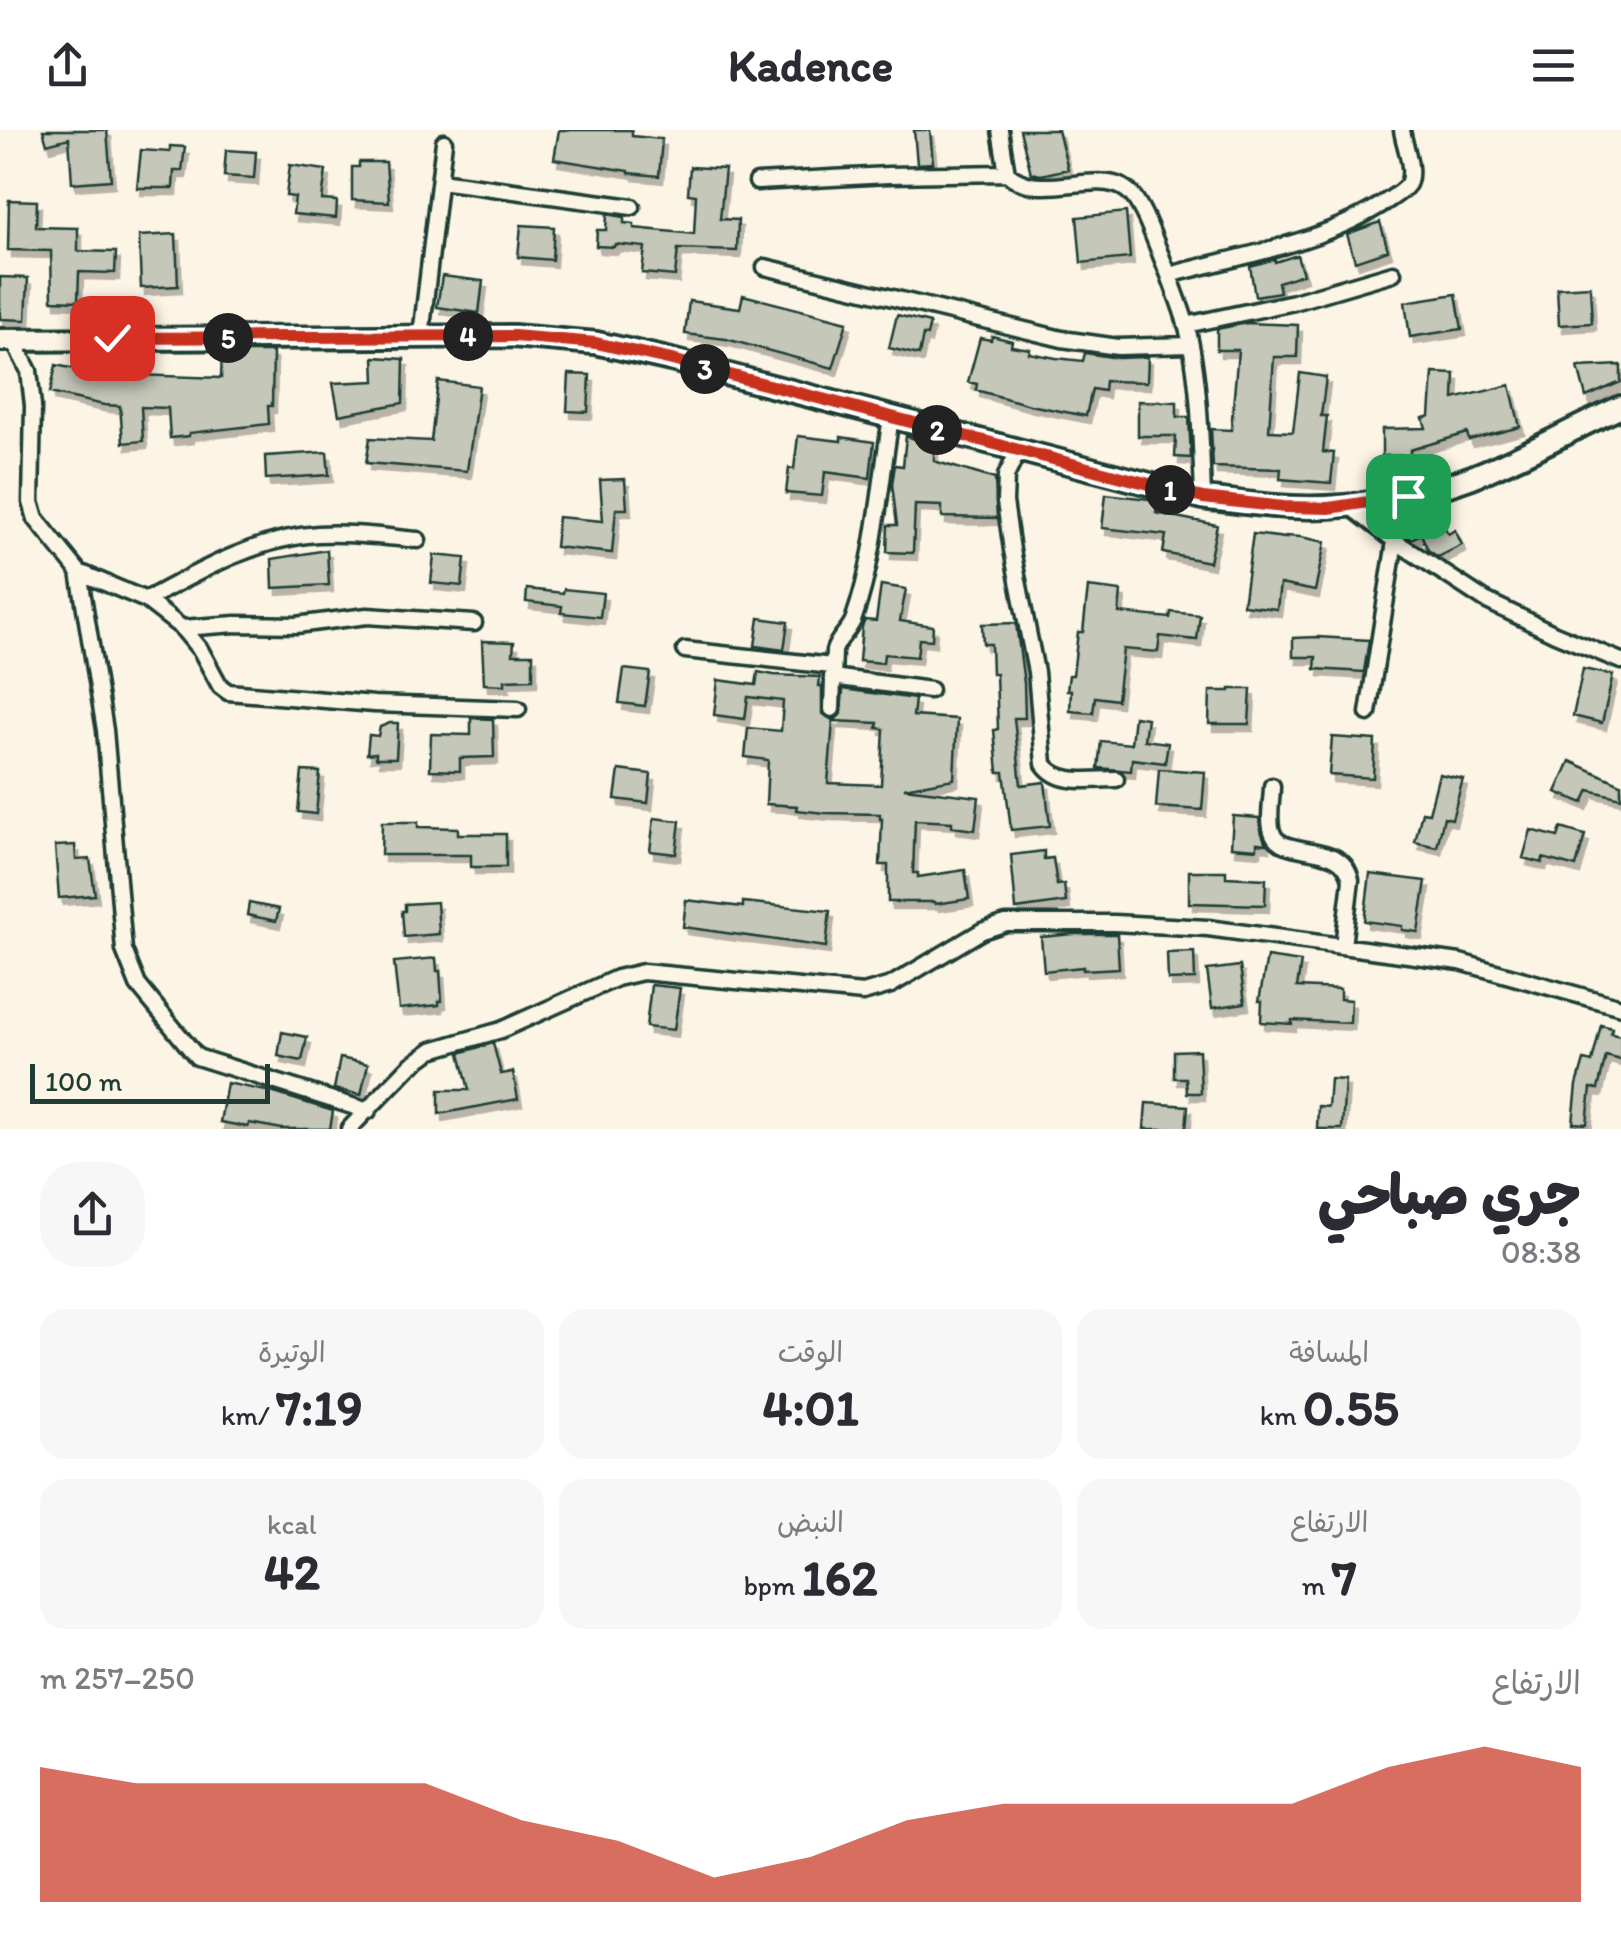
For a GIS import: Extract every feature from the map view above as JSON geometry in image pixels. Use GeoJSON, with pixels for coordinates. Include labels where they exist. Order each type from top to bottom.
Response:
{"type":"FeatureCollection","features":[{"type":"Feature","properties":{"kind":"main road"},"geometry":{"type":"LineString","coordinates":[[7,340],[514,336],[596,343],[1203,498],[1284,507],[1329,508],[1450,485],[1621,408]]}},
{"type":"Feature","properties":{"kind":"street"},"geometry":{"type":"LineString","coordinates":[[1000,130],[1007,174]]}},
{"type":"Feature","properties":{"kind":"street"},"geometry":{"type":"LineString","coordinates":[[1169,275],[1268,250],[1381,205],[1408,184],[1410,171],[1402,130]]}},
{"type":"Feature","properties":{"kind":"street"},"geometry":{"type":"LineString","coordinates":[[420,336],[444,142]]}},
{"type":"Feature","properties":{"kind":"street"},"geometry":{"type":"LineString","coordinates":[[757,182],[1007,174],[1023,185],[1040,187],[1105,183],[1122,186],[1134,198],[1169,275],[1186,325],[1200,429],[1203,498]]}},
{"type":"Feature","properties":{"kind":"street"},"geometry":{"type":"LineString","coordinates":[[440,180],[632,206]]}},
{"type":"Feature","properties":{"kind":"street"},"geometry":{"type":"LineString","coordinates":[[765,267],[1062,339],[1118,347],[1190,344]]}},
{"type":"Feature","properties":{"kind":"street"},"geometry":{"type":"LineString","coordinates":[[1186,325],[1294,302],[1393,274]]}},
{"type":"Feature","properties":{"kind":"street"},"geometry":{"type":"LineString","coordinates":[[7,340],[29,371],[33,406],[30,502],[36,519],[79,572],[146,600],[182,628],[228,692],[374,704],[518,708]]}},
{"type":"Feature","properties":{"kind":"street"},"geometry":{"type":"LineString","coordinates":[[832,709],[837,642],[853,623],[868,564],[890,418]]}},
{"type":"Feature","properties":{"kind":"street"},"geometry":{"type":"LineString","coordinates":[[1018,452],[1006,476],[1005,502],[1036,672],[1044,764],[1058,777],[1116,779]]}},
{"type":"Feature","properties":{"kind":"street"},"geometry":{"type":"LineString","coordinates":[[1348,505],[1395,542],[1485,600],[1621,661]]}},
{"type":"Feature","properties":{"kind":"street"},"geometry":{"type":"LineString","coordinates":[[146,600],[196,573],[270,542],[315,534],[418,540]]}},
{"type":"Feature","properties":{"kind":"street"},"geometry":{"type":"LineString","coordinates":[[1368,713],[1395,542]]}},
{"type":"Feature","properties":{"kind":"street"},"geometry":{"type":"LineString","coordinates":[[79,572],[105,730],[124,950],[133,978],[197,1057],[368,1111]]}},
{"type":"Feature","properties":{"kind":"street"},"geometry":{"type":"LineString","coordinates":[[182,628],[296,625],[366,616],[474,623]]}},
{"type":"Feature","properties":{"kind":"street"},"geometry":{"type":"LineString","coordinates":[[684,650],[930,690]]}},
{"type":"Feature","properties":{"kind":"street"},"geometry":{"type":"LineString","coordinates":[[1272,786],[1271,832],[1275,840],[1328,855],[1349,870],[1343,946]]}},
{"type":"Feature","properties":{"kind":"street"},"geometry":{"type":"LineString","coordinates":[[349,1129],[410,1066],[432,1050],[500,1030],[617,978],[643,972],[863,993],[891,985],[982,931],[1006,924],[1114,923],[1208,928],[1343,946],[1460,962],[1621,1007]]}},
{"type":"Feature","properties":{"kind":"building"},"geometry":{"type":"Polygon","coordinates":[[[43,130],[107,130],[111,180],[72,183],[69,138],[47,144],[43,130]]]}},
{"type":"Feature","properties":{"kind":"building"},"geometry":{"type":"Polygon","coordinates":[[[559,130],[632,130],[632,136],[662,139],[659,176],[554,159],[559,130]]]}},
{"type":"Feature","properties":{"kind":"building"},"geometry":{"type":"Polygon","coordinates":[[[914,130],[930,130],[933,163],[917,164],[914,130]]]}},
{"type":"Feature","properties":{"kind":"building"},"geometry":{"type":"Polygon","coordinates":[[[1020,130],[1058,130],[1068,169],[1041,175],[1031,173],[1020,130]]]}},
{"type":"Feature","properties":{"kind":"building"},"geometry":{"type":"Polygon","coordinates":[[[170,146],[185,147],[182,171],[174,171],[173,188],[137,188],[141,150],[170,152],[170,146]]]}},
{"type":"Feature","properties":{"kind":"building"},"geometry":{"type":"Polygon","coordinates":[[[226,150],[256,152],[254,178],[224,176],[226,150]]]}},
{"type":"Feature","properties":{"kind":"building"},"geometry":{"type":"Polygon","coordinates":[[[359,162],[386,162],[389,202],[352,200],[352,167],[359,167],[359,162]]]}},
{"type":"Feature","properties":{"kind":"building"},"geometry":{"type":"Polygon","coordinates":[[[290,165],[326,170],[322,200],[337,201],[336,218],[293,214],[295,197],[286,196],[290,165]]]}},
{"type":"Feature","properties":{"kind":"building"},"geometry":{"type":"Polygon","coordinates":[[[690,167],[725,169],[720,219],[738,220],[737,251],[678,249],[675,276],[642,273],[645,247],[596,246],[597,230],[606,230],[607,214],[624,217],[624,223],[634,224],[634,228],[694,234],[696,195],[688,194],[690,167]]]}},
{"type":"Feature","properties":{"kind":"building"},"geometry":{"type":"Polygon","coordinates":[[[9,200],[37,201],[36,227],[78,228],[78,251],[116,252],[115,273],[79,272],[78,301],[52,300],[51,251],[8,250],[9,200]]]}},
{"type":"Feature","properties":{"kind":"building"},"geometry":{"type":"Polygon","coordinates":[[[1126,212],[1130,258],[1081,263],[1077,217],[1126,212]]]}},
{"type":"Feature","properties":{"kind":"building"},"geometry":{"type":"Polygon","coordinates":[[[1380,222],[1388,250],[1355,261],[1347,234],[1380,222]]]}},
{"type":"Feature","properties":{"kind":"building"},"geometry":{"type":"Polygon","coordinates":[[[521,225],[554,227],[552,260],[518,257],[521,225]]]}},
{"type":"Feature","properties":{"kind":"building"},"geometry":{"type":"Polygon","coordinates":[[[176,234],[178,286],[141,288],[139,236],[176,234]]]}},
{"type":"Feature","properties":{"kind":"building"},"geometry":{"type":"Polygon","coordinates":[[[1297,255],[1303,274],[1278,282],[1280,292],[1255,296],[1250,266],[1297,255]]]}},
{"type":"Feature","properties":{"kind":"building"},"geometry":{"type":"Polygon","coordinates":[[[442,276],[483,281],[479,313],[437,307],[442,276]]]}},
{"type":"Feature","properties":{"kind":"building"},"geometry":{"type":"Polygon","coordinates":[[[0,277],[28,278],[26,320],[0,319],[0,277]]]}},
{"type":"Feature","properties":{"kind":"building"},"geometry":{"type":"Polygon","coordinates":[[[1590,286],[1592,323],[1559,325],[1557,288],[1590,286]]]}},
{"type":"Feature","properties":{"kind":"building"},"geometry":{"type":"Polygon","coordinates":[[[1456,294],[1462,329],[1410,337],[1405,302],[1456,294]]]}},
{"type":"Feature","properties":{"kind":"building"},"geometry":{"type":"Polygon","coordinates":[[[743,295],[847,322],[833,368],[726,339],[685,334],[689,301],[740,308],[743,295]]]}},
{"type":"Feature","properties":{"kind":"building"},"geometry":{"type":"Polygon","coordinates":[[[897,315],[930,323],[919,355],[889,348],[897,315]]]}},
{"type":"Feature","properties":{"kind":"building"},"geometry":{"type":"Polygon","coordinates":[[[1247,323],[1298,325],[1297,357],[1274,357],[1269,431],[1293,432],[1300,373],[1326,377],[1321,416],[1327,416],[1323,452],[1334,453],[1331,483],[1280,479],[1281,469],[1213,467],[1211,429],[1231,430],[1238,350],[1217,350],[1217,329],[1247,323]]]}},
{"type":"Feature","properties":{"kind":"building"},"geometry":{"type":"Polygon","coordinates":[[[992,336],[1012,341],[1011,346],[1030,349],[1029,353],[1056,358],[1083,361],[1085,353],[1148,357],[1147,382],[1105,381],[1104,391],[1092,389],[1086,416],[976,390],[977,384],[968,382],[980,338],[991,340],[992,336]]]}},
{"type":"Feature","properties":{"kind":"building"},"geometry":{"type":"Polygon","coordinates":[[[222,352],[273,352],[269,424],[170,438],[168,408],[141,407],[143,441],[123,443],[120,406],[50,393],[56,365],[108,376],[221,378],[222,352]]]}},
{"type":"Feature","properties":{"kind":"building"},"geometry":{"type":"Polygon","coordinates":[[[374,357],[404,359],[403,403],[339,415],[333,383],[375,381],[374,357]]]}},
{"type":"Feature","properties":{"kind":"building"},"geometry":{"type":"Polygon","coordinates":[[[1621,365],[1621,382],[1586,397],[1578,367],[1621,365]]]}},
{"type":"Feature","properties":{"kind":"building"},"geometry":{"type":"Polygon","coordinates":[[[1433,373],[1455,374],[1454,399],[1510,385],[1520,427],[1469,440],[1467,433],[1410,450],[1410,455],[1382,456],[1382,429],[1426,428],[1423,418],[1430,416],[1433,373]]]}},
{"type":"Feature","properties":{"kind":"building"},"geometry":{"type":"Polygon","coordinates":[[[569,374],[590,375],[588,412],[567,411],[569,374]]]}},
{"type":"Feature","properties":{"kind":"building"},"geometry":{"type":"Polygon","coordinates":[[[438,381],[479,386],[467,471],[366,463],[370,438],[431,441],[438,381]]]}},
{"type":"Feature","properties":{"kind":"building"},"geometry":{"type":"Polygon","coordinates":[[[1138,401],[1177,402],[1177,417],[1189,417],[1191,458],[1175,457],[1176,436],[1138,436],[1138,401]]]}},
{"type":"Feature","properties":{"kind":"building"},"geometry":{"type":"Polygon","coordinates":[[[798,436],[874,442],[870,478],[825,472],[822,496],[786,493],[798,436]]]}},
{"type":"Feature","properties":{"kind":"building"},"geometry":{"type":"Polygon","coordinates":[[[906,436],[934,445],[934,461],[995,479],[997,518],[942,517],[942,506],[915,505],[913,553],[887,552],[888,525],[897,525],[892,484],[895,465],[903,466],[906,436]]]}},
{"type":"Feature","properties":{"kind":"building"},"geometry":{"type":"Polygon","coordinates":[[[327,452],[329,475],[266,479],[265,456],[327,452]]]}},
{"type":"Feature","properties":{"kind":"building"},"geometry":{"type":"Polygon","coordinates":[[[625,479],[627,509],[616,509],[612,553],[555,547],[558,517],[603,521],[600,480],[625,479]]]}},
{"type":"Feature","properties":{"kind":"building"},"geometry":{"type":"Polygon","coordinates":[[[1106,494],[1158,500],[1156,513],[1217,525],[1209,562],[1163,553],[1166,535],[1102,528],[1106,494]]]}},
{"type":"Feature","properties":{"kind":"building"},"geometry":{"type":"Polygon","coordinates":[[[1434,506],[1448,534],[1455,530],[1462,545],[1438,557],[1428,550],[1421,534],[1411,539],[1400,523],[1434,506]]]}},
{"type":"Feature","properties":{"kind":"building"},"geometry":{"type":"Polygon","coordinates":[[[1253,534],[1325,542],[1315,591],[1280,584],[1277,609],[1243,605],[1253,534]]]}},
{"type":"Feature","properties":{"kind":"building"},"geometry":{"type":"Polygon","coordinates":[[[327,550],[329,585],[273,588],[272,559],[327,550]]]}},
{"type":"Feature","properties":{"kind":"building"},"geometry":{"type":"Polygon","coordinates":[[[434,555],[465,558],[462,586],[431,583],[434,555]]]}},
{"type":"Feature","properties":{"kind":"building"},"geometry":{"type":"Polygon","coordinates":[[[881,585],[906,589],[900,621],[933,626],[932,640],[919,639],[917,657],[884,654],[883,663],[859,661],[862,627],[865,620],[876,621],[881,585]]]}},
{"type":"Feature","properties":{"kind":"building"},"geometry":{"type":"Polygon","coordinates":[[[1088,587],[1121,591],[1119,613],[1170,618],[1171,612],[1200,615],[1197,640],[1160,636],[1158,652],[1123,649],[1117,700],[1095,697],[1093,713],[1070,711],[1071,690],[1067,690],[1069,675],[1073,675],[1078,632],[1083,632],[1088,587]]]}},
{"type":"Feature","properties":{"kind":"building"},"geometry":{"type":"Polygon","coordinates":[[[527,589],[603,593],[600,617],[561,613],[562,606],[526,602],[527,589]]]}},
{"type":"Feature","properties":{"kind":"building"},"geometry":{"type":"Polygon","coordinates":[[[759,618],[788,622],[784,650],[755,646],[759,618]]]}},
{"type":"Feature","properties":{"kind":"building"},"geometry":{"type":"Polygon","coordinates":[[[1016,623],[1024,683],[1025,718],[1014,718],[1021,785],[1045,782],[1050,826],[1011,830],[1004,772],[998,772],[994,730],[998,729],[996,674],[992,674],[991,644],[983,644],[982,624],[1016,623]]]}},
{"type":"Feature","properties":{"kind":"building"},"geometry":{"type":"Polygon","coordinates":[[[1293,638],[1369,640],[1364,672],[1315,669],[1316,657],[1293,657],[1293,638]]]}},
{"type":"Feature","properties":{"kind":"building"},"geometry":{"type":"Polygon","coordinates":[[[482,641],[514,642],[513,654],[533,654],[533,679],[505,680],[505,685],[484,684],[482,641]]]}},
{"type":"Feature","properties":{"kind":"building"},"geometry":{"type":"Polygon","coordinates":[[[624,669],[650,672],[645,706],[619,703],[624,669]]]}},
{"type":"Feature","properties":{"kind":"building"},"geometry":{"type":"Polygon","coordinates":[[[1583,669],[1613,675],[1602,723],[1573,716],[1583,669]]]}},
{"type":"Feature","properties":{"kind":"building"},"geometry":{"type":"Polygon","coordinates":[[[758,672],[820,677],[822,713],[831,719],[841,714],[843,689],[915,699],[913,716],[957,719],[954,779],[904,788],[979,797],[975,830],[952,827],[952,822],[915,820],[913,873],[918,873],[918,877],[965,870],[969,899],[935,904],[888,902],[888,865],[880,865],[880,814],[825,813],[766,804],[768,760],[745,757],[748,728],[781,731],[783,701],[748,697],[745,719],[714,715],[718,680],[756,685],[758,672]],[[833,721],[828,783],[881,785],[884,729],[877,728],[878,723],[833,721]]]}},
{"type":"Feature","properties":{"kind":"building"},"geometry":{"type":"Polygon","coordinates":[[[1251,689],[1249,724],[1209,724],[1210,691],[1251,689]]]}},
{"type":"Feature","properties":{"kind":"building"},"geometry":{"type":"Polygon","coordinates":[[[1134,716],[1147,718],[1144,740],[1168,743],[1165,763],[1132,759],[1131,771],[1098,768],[1101,741],[1131,744],[1134,716]]]}},
{"type":"Feature","properties":{"kind":"building"},"geometry":{"type":"Polygon","coordinates":[[[471,718],[493,719],[494,757],[460,758],[460,771],[430,770],[431,734],[471,735],[471,718]]]}},
{"type":"Feature","properties":{"kind":"building"},"geometry":{"type":"Polygon","coordinates":[[[398,723],[396,758],[367,754],[369,735],[378,736],[380,727],[398,723]]]}},
{"type":"Feature","properties":{"kind":"building"},"geometry":{"type":"Polygon","coordinates":[[[1332,737],[1375,740],[1373,778],[1329,775],[1332,737]]]}},
{"type":"Feature","properties":{"kind":"building"},"geometry":{"type":"Polygon","coordinates":[[[1570,761],[1621,784],[1621,798],[1589,790],[1583,803],[1556,792],[1570,761]]]}},
{"type":"Feature","properties":{"kind":"building"},"geometry":{"type":"Polygon","coordinates":[[[1159,769],[1205,772],[1202,810],[1156,807],[1159,769]]]}},
{"type":"Feature","properties":{"kind":"building"},"geometry":{"type":"Polygon","coordinates":[[[619,770],[651,774],[648,803],[615,799],[619,770]]]}},
{"type":"Feature","properties":{"kind":"building"},"geometry":{"type":"Polygon","coordinates":[[[302,771],[320,772],[316,814],[298,812],[302,771]]]}},
{"type":"Feature","properties":{"kind":"building"},"geometry":{"type":"Polygon","coordinates":[[[1439,774],[1463,779],[1452,819],[1444,817],[1437,847],[1415,842],[1422,812],[1429,813],[1439,774]]]}},
{"type":"Feature","properties":{"kind":"building"},"geometry":{"type":"Polygon","coordinates":[[[1233,816],[1259,818],[1266,844],[1257,843],[1257,849],[1231,847],[1233,816]]]}},
{"type":"Feature","properties":{"kind":"building"},"geometry":{"type":"Polygon","coordinates":[[[654,818],[680,821],[676,854],[650,851],[654,818]]]}},
{"type":"Feature","properties":{"kind":"building"},"geometry":{"type":"Polygon","coordinates":[[[382,822],[458,828],[458,834],[506,834],[506,867],[471,867],[471,855],[381,855],[382,822]]]}},
{"type":"Feature","properties":{"kind":"building"},"geometry":{"type":"Polygon","coordinates":[[[1561,828],[1585,835],[1576,867],[1543,858],[1542,863],[1523,858],[1531,830],[1558,837],[1561,828]]]}},
{"type":"Feature","properties":{"kind":"building"},"geometry":{"type":"Polygon","coordinates":[[[75,845],[76,860],[90,859],[95,895],[59,898],[55,846],[75,845]]]}},
{"type":"Feature","properties":{"kind":"building"},"geometry":{"type":"Polygon","coordinates":[[[1044,851],[1044,859],[1053,858],[1057,885],[1064,884],[1066,902],[1016,909],[1011,855],[1044,851]]]}},
{"type":"Feature","properties":{"kind":"building"},"geometry":{"type":"Polygon","coordinates":[[[1189,871],[1226,871],[1226,877],[1266,879],[1265,905],[1189,903],[1189,871]]]}},
{"type":"Feature","properties":{"kind":"building"},"geometry":{"type":"Polygon","coordinates":[[[1370,874],[1426,881],[1418,932],[1364,921],[1370,874]]]}},
{"type":"Feature","properties":{"kind":"building"},"geometry":{"type":"Polygon","coordinates":[[[686,900],[830,911],[826,947],[683,927],[686,900]]]}},
{"type":"Feature","properties":{"kind":"building"},"geometry":{"type":"Polygon","coordinates":[[[437,902],[439,934],[404,937],[405,904],[437,902]]]}},
{"type":"Feature","properties":{"kind":"building"},"geometry":{"type":"Polygon","coordinates":[[[249,903],[279,909],[276,921],[247,915],[249,903]]]}},
{"type":"Feature","properties":{"kind":"building"},"geometry":{"type":"Polygon","coordinates":[[[1117,934],[1119,968],[1044,971],[1041,937],[1117,934]]]}},
{"type":"Feature","properties":{"kind":"building"},"geometry":{"type":"Polygon","coordinates":[[[1194,952],[1195,979],[1168,980],[1167,953],[1194,952]]]}},
{"type":"Feature","properties":{"kind":"building"},"geometry":{"type":"Polygon","coordinates":[[[1267,957],[1301,962],[1297,987],[1340,989],[1340,999],[1351,1000],[1350,1023],[1261,1022],[1259,1001],[1267,957]]]}},
{"type":"Feature","properties":{"kind":"building"},"geometry":{"type":"Polygon","coordinates":[[[436,958],[442,1001],[439,1005],[399,1009],[394,962],[436,958]]]}},
{"type":"Feature","properties":{"kind":"building"},"geometry":{"type":"Polygon","coordinates":[[[1240,966],[1245,1003],[1212,1008],[1207,970],[1240,966]]]}},
{"type":"Feature","properties":{"kind":"building"},"geometry":{"type":"Polygon","coordinates":[[[651,985],[680,988],[674,1030],[646,1027],[651,985]]]}},
{"type":"Feature","properties":{"kind":"building"},"geometry":{"type":"Polygon","coordinates":[[[1601,1025],[1612,1028],[1611,1034],[1621,1036],[1621,1060],[1606,1056],[1598,1089],[1591,1088],[1587,1124],[1573,1123],[1584,1060],[1592,1062],[1601,1025]]]}},
{"type":"Feature","properties":{"kind":"building"},"geometry":{"type":"Polygon","coordinates":[[[282,1032],[307,1037],[302,1061],[278,1056],[282,1032]]]}},
{"type":"Feature","properties":{"kind":"building"},"geometry":{"type":"Polygon","coordinates":[[[493,1043],[501,1074],[513,1072],[518,1099],[439,1114],[439,1090],[469,1090],[460,1053],[493,1043]]]}},
{"type":"Feature","properties":{"kind":"building"},"geometry":{"type":"Polygon","coordinates":[[[1199,1050],[1201,1093],[1187,1093],[1186,1078],[1174,1078],[1174,1051],[1199,1050]]]}},
{"type":"Feature","properties":{"kind":"building"},"geometry":{"type":"Polygon","coordinates":[[[340,1058],[368,1064],[361,1095],[334,1089],[340,1058]]]}},
{"type":"Feature","properties":{"kind":"building"},"geometry":{"type":"Polygon","coordinates":[[[1330,1079],[1345,1080],[1342,1129],[1317,1129],[1318,1106],[1328,1107],[1330,1079]]]}},
{"type":"Feature","properties":{"kind":"building"},"geometry":{"type":"Polygon","coordinates":[[[227,1083],[333,1111],[330,1129],[282,1129],[249,1123],[248,1127],[220,1122],[227,1083]]]}},
{"type":"Feature","properties":{"kind":"building"},"geometry":{"type":"Polygon","coordinates":[[[1146,1103],[1188,1106],[1186,1129],[1144,1129],[1146,1103]]]}},
{"type":"Feature","properties":{"kind":"route"},"geometry":{"type":"LineString","coordinates":[[112,338],[514,336],[596,343],[1203,498],[1329,508],[1408,496]]}}]}
